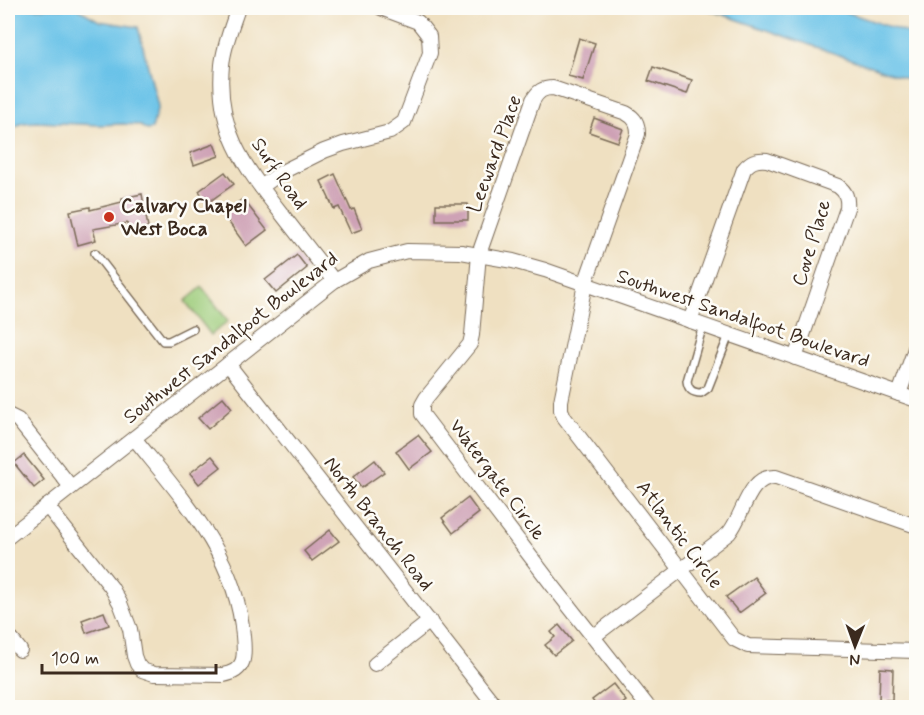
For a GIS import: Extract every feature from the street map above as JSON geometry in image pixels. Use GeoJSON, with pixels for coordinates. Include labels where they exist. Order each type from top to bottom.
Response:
{"type":"FeatureCollection","features":[{"type":"Feature","properties":{"kind":"street","name":"Surf Road"},"geometry":{"type":"LineString","coordinates":[[238,8],[224,54],[222,96],[234,144],[243,163],[334,281]]}},
{"type":"Feature","properties":{"kind":"street"},"geometry":{"type":"LineString","coordinates":[[261,187],[282,172],[324,151],[397,129],[408,115],[430,53],[430,44],[426,31],[418,22],[381,8]]}},
{"type":"Feature","properties":{"kind":"street","name":"Leeward Place"},"geometry":{"type":"LineString","coordinates":[[479,254],[533,100],[537,92],[553,88],[626,113],[634,117],[638,125],[638,134],[585,284]]}},
{"type":"Feature","properties":{"kind":"street","name":"Cove Place"},"geometry":{"type":"LineString","coordinates":[[696,323],[744,169],[750,163],[766,160],[838,186],[845,191],[848,200],[795,358]]}},
{"type":"Feature","properties":{"kind":"street","name":"Southwest Sandalfoot Boulevard"},"geometry":{"type":"LineString","coordinates":[[8,537],[334,281],[369,261],[407,251],[479,254],[513,261],[916,400]]}},
{"type":"Feature","properties":{"kind":"street","name":"Watergate Circle"},"geometry":{"type":"LineString","coordinates":[[479,254],[470,344],[426,398],[422,405],[422,414],[649,708]]}},
{"type":"Feature","properties":{"kind":"street","name":"Atlantic Circle"},"geometry":{"type":"LineString","coordinates":[[585,284],[561,410],[564,417],[734,639],[748,646],[916,651]]}},
{"type":"Feature","properties":{"kind":"street"},"geometry":{"type":"LineString","coordinates":[[899,394],[916,346]]}},
{"type":"Feature","properties":{"kind":"street","name":"North Branch Road"},"geometry":{"type":"LineString","coordinates":[[228,364],[497,708]]}},
{"type":"Feature","properties":{"kind":"street"},"geometry":{"type":"LineString","coordinates":[[8,415],[18,420],[70,488]]}},
{"type":"Feature","properties":{"kind":"street"},"geometry":{"type":"LineString","coordinates":[[47,506],[111,587],[130,629],[136,664],[142,670],[154,674],[231,674],[243,662],[244,653],[242,625],[236,597],[226,570],[199,520],[134,438]]}},
{"type":"Feature","properties":{"kind":"street"},"geometry":{"type":"LineString","coordinates":[[593,637],[729,533],[735,526],[754,487],[760,480],[768,477],[776,477],[916,526]]}},
{"type":"Feature","properties":{"kind":"street"},"geometry":{"type":"LineString","coordinates":[[375,664],[430,621]]}},
{"type":"Feature","properties":{"kind":"street"},"geometry":{"type":"LineString","coordinates":[[8,635],[20,650]]}},
{"type":"Feature","properties":{"kind":"lane"},"geometry":{"type":"LineString","coordinates":[[95,253],[163,341],[169,341],[193,329]]}},
{"type":"Feature","properties":{"kind":"lane"},"geometry":{"type":"LineString","coordinates":[[696,323],[687,381],[693,392],[701,393],[708,388],[729,334]]}},
{"type":"Feature","properties":{"kind":"green space"},"geometry":{"type":"Polygon","coordinates":[[[202,287],[228,321],[211,335],[185,301],[202,287]]]}},
{"type":"Feature","properties":{"kind":"water"},"geometry":{"type":"Polygon","coordinates":[[[8,8],[77,8],[99,21],[138,27],[158,106],[152,129],[147,130],[139,125],[123,124],[37,122],[22,123],[9,130],[8,137],[8,8]]]}},
{"type":"Feature","properties":{"kind":"water"},"geometry":{"type":"Polygon","coordinates":[[[704,8],[835,8],[916,36],[916,82],[704,8]]]}},
{"type":"Feature","properties":{"kind":"building"},"geometry":{"type":"Polygon","coordinates":[[[579,38],[595,43],[583,80],[568,76],[579,38]]]}},
{"type":"Feature","properties":{"kind":"building"},"geometry":{"type":"Polygon","coordinates":[[[653,67],[692,80],[687,94],[648,81],[653,67]]]}},
{"type":"Feature","properties":{"kind":"building"},"geometry":{"type":"Polygon","coordinates":[[[594,118],[623,129],[618,142],[589,132],[594,118]]]}},
{"type":"Feature","properties":{"kind":"building"},"geometry":{"type":"Polygon","coordinates":[[[214,144],[219,156],[194,165],[190,153],[214,144]]]}},
{"type":"Feature","properties":{"kind":"building"},"geometry":{"type":"Polygon","coordinates":[[[225,172],[234,184],[210,201],[206,201],[199,191],[225,172]]]}},
{"type":"Feature","properties":{"kind":"building"},"geometry":{"type":"Polygon","coordinates":[[[335,174],[362,229],[351,233],[339,207],[334,209],[321,181],[335,174]]]}},
{"type":"Feature","properties":{"kind":"building","name":"Calvary Chapel West Boca"},"geometry":{"type":"Polygon","coordinates":[[[142,194],[148,227],[129,232],[127,223],[93,229],[96,240],[78,245],[70,211],[90,207],[90,210],[122,202],[122,198],[142,194]]]}},
{"type":"Feature","properties":{"kind":"building"},"geometry":{"type":"Polygon","coordinates":[[[243,199],[267,230],[246,246],[222,213],[243,199]]]}},
{"type":"Feature","properties":{"kind":"building"},"geometry":{"type":"Polygon","coordinates":[[[436,204],[468,204],[468,220],[436,220],[436,204]]]}},
{"type":"Feature","properties":{"kind":"building"},"geometry":{"type":"Polygon","coordinates":[[[297,255],[307,268],[276,293],[265,280],[297,255]]]}},
{"type":"Feature","properties":{"kind":"building"},"geometry":{"type":"Polygon","coordinates":[[[223,397],[232,408],[208,429],[198,418],[223,397]]]}},
{"type":"Feature","properties":{"kind":"building"},"geometry":{"type":"Polygon","coordinates":[[[418,435],[432,452],[409,469],[396,451],[418,435]]]}},
{"type":"Feature","properties":{"kind":"building"},"geometry":{"type":"Polygon","coordinates":[[[24,455],[44,480],[34,488],[14,463],[24,455]]]}},
{"type":"Feature","properties":{"kind":"building"},"geometry":{"type":"Polygon","coordinates":[[[212,456],[221,467],[199,484],[190,473],[212,456]]]}},
{"type":"Feature","properties":{"kind":"building"},"geometry":{"type":"Polygon","coordinates":[[[375,460],[384,472],[361,488],[353,477],[375,460]]]}},
{"type":"Feature","properties":{"kind":"building"},"geometry":{"type":"Polygon","coordinates":[[[468,498],[479,513],[453,533],[442,518],[468,498]]]}},
{"type":"Feature","properties":{"kind":"building"},"geometry":{"type":"Polygon","coordinates":[[[330,530],[339,541],[312,561],[304,551],[330,530]]]}},
{"type":"Feature","properties":{"kind":"building"},"geometry":{"type":"Polygon","coordinates":[[[754,577],[766,593],[739,613],[726,597],[754,577]]]}},
{"type":"Feature","properties":{"kind":"building"},"geometry":{"type":"Polygon","coordinates":[[[104,612],[109,625],[86,633],[82,620],[104,612]]]}},
{"type":"Feature","properties":{"kind":"building"},"geometry":{"type":"Polygon","coordinates":[[[559,625],[572,641],[554,655],[545,645],[555,637],[551,632],[559,625]]]}},
{"type":"Feature","properties":{"kind":"building"},"geometry":{"type":"Polygon","coordinates":[[[880,668],[893,669],[892,700],[879,700],[880,668]]]}},
{"type":"Feature","properties":{"kind":"building"},"geometry":{"type":"Polygon","coordinates":[[[613,684],[626,701],[617,708],[598,708],[592,700],[613,684]]]}},
{"type":"Feature","properties":{"kind":"place","name":"Calvary Chapel West Boca"},"geometry":{"type":"Point","coordinates":[109,217]}}]}
